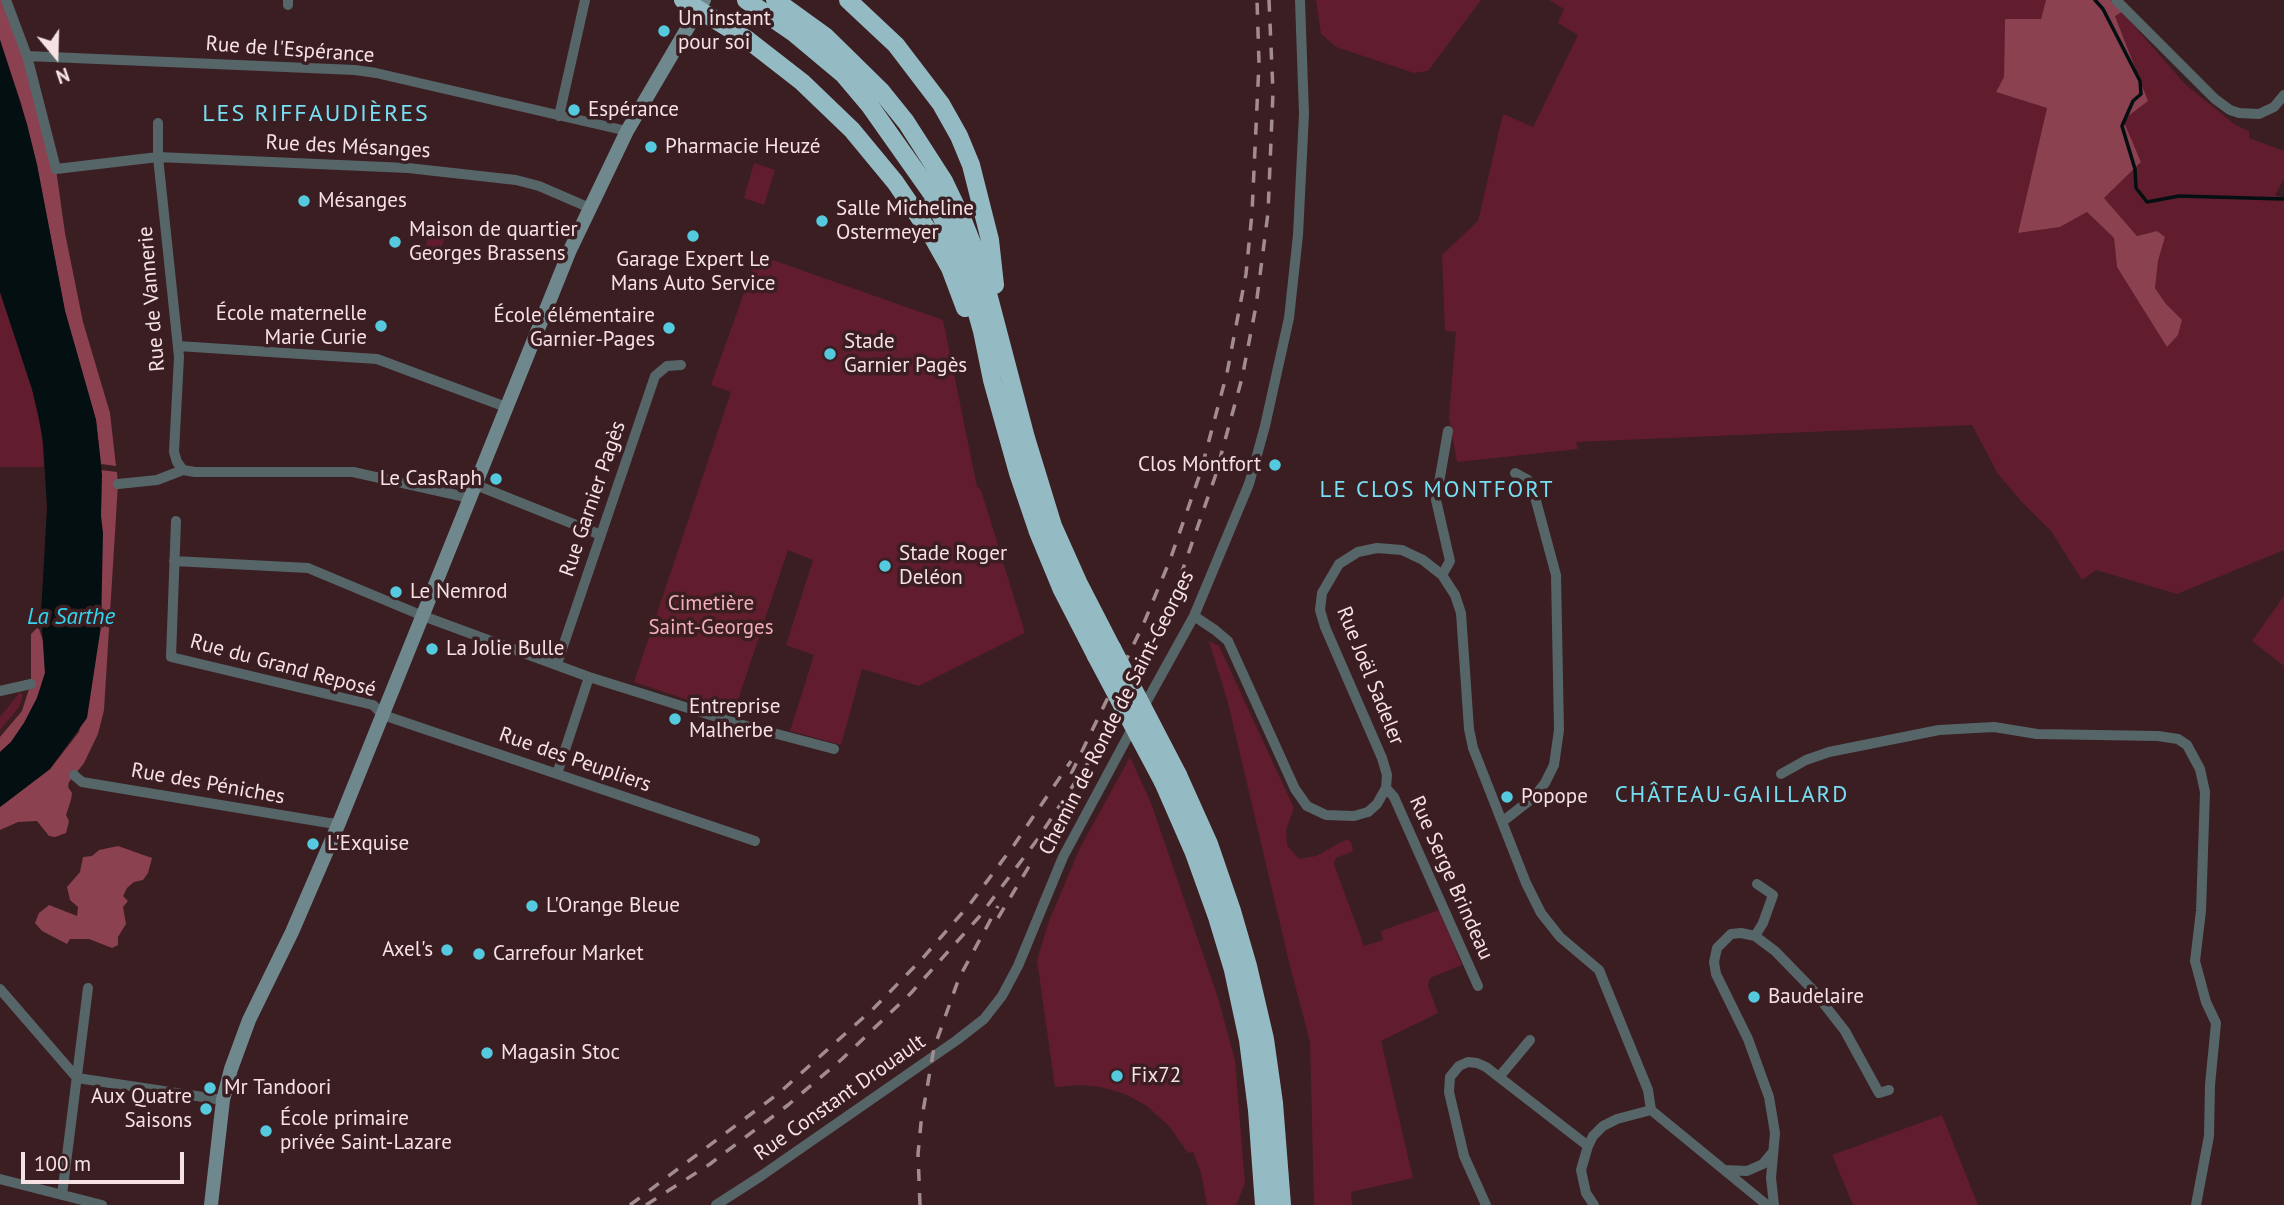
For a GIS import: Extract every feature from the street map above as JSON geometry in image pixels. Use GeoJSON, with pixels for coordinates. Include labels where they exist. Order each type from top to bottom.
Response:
{"type":"FeatureCollection","features":[{"type":"Feature","properties":{"kind":"highway"},"geometry":{"type":"LineString","coordinates":[[746,0],[773,5],[825,36],[881,91],[905,121],[944,181],[980,263],[1026,438],[1053,526],[1078,582],[1104,652]]}},
{"type":"Feature","properties":{"kind":"highway"},"geometry":{"type":"LineString","coordinates":[[848,0],[896,45],[941,103],[959,136],[971,165],[990,240],[1000,334]]}},
{"type":"Feature","properties":{"kind":"highway"},"geometry":{"type":"LineString","coordinates":[[695,3],[802,82],[852,130],[895,182],[950,268],[992,380]]}},
{"type":"Feature","properties":{"kind":"highway"},"geometry":{"type":"LineString","coordinates":[[773,5],[843,74],[870,106],[930,191],[964,267],[1018,473],[1062,590],[1104,652],[1171,779],[1209,844],[1248,966],[1265,1039],[1274,1103],[1282,1205]]}},
{"type":"Feature","properties":{"kind":"highway"},"geometry":{"type":"LineString","coordinates":[[1171,779],[1236,982],[1248,1040],[1264,1205]]}},
{"type":"Feature","properties":{"kind":"main road"},"geometry":{"type":"LineString","coordinates":[[211,1205],[223,1100],[230,1069],[249,1020],[292,932],[339,823],[570,250],[627,131],[695,3]]}},
{"type":"Feature","properties":{"kind":"street"},"geometry":{"type":"LineString","coordinates":[[6,0],[27,56]]}},
{"type":"Feature","properties":{"kind":"street"},"geometry":{"type":"LineString","coordinates":[[559,116],[585,0]]}},
{"type":"Feature","properties":{"kind":"street","name":"Chemin de Ronde de Saint-Georges"},"geometry":{"type":"LineString","coordinates":[[984,1019],[1002,996],[1018,966],[1063,857],[1194,616],[1249,484],[1289,318],[1298,235],[1304,114],[1300,0]]}},
{"type":"Feature","properties":{"kind":"street"},"geometry":{"type":"LineString","coordinates":[[2116,0],[2215,99],[2230,110],[2259,114],[2274,107],[2284,95]]}},
{"type":"Feature","properties":{"kind":"street","name":"Rue de l'Espérance"},"geometry":{"type":"LineString","coordinates":[[27,56],[355,70],[627,131]]}},
{"type":"Feature","properties":{"kind":"street","name":"Rue des Mésanges"},"geometry":{"type":"LineString","coordinates":[[27,56],[56,169],[159,157],[408,168],[516,180],[539,186],[590,208]]}},
{"type":"Feature","properties":{"kind":"street","name":"Rue de Vannerie"},"geometry":{"type":"LineString","coordinates":[[158,123],[159,157],[180,357],[174,452],[183,470]]}},
{"type":"Feature","properties":{"kind":"street"},"geometry":{"type":"LineString","coordinates":[[178,346],[377,359],[506,407]]}},
{"type":"Feature","properties":{"kind":"street","name":"Rue Garnier Pagès"},"geometry":{"type":"LineString","coordinates":[[557,664],[655,376],[667,366],[681,365]]}},
{"type":"Feature","properties":{"kind":"street"},"geometry":{"type":"LineString","coordinates":[[1442,575],[1450,561],[1436,500],[1448,431]]}},
{"type":"Feature","properties":{"kind":"street"},"geometry":{"type":"LineString","coordinates":[[118,484],[157,481],[183,470],[353,472],[473,491],[601,535]]}},
{"type":"Feature","properties":{"kind":"street"},"geometry":{"type":"LineString","coordinates":[[1503,822],[1534,797],[1545,783],[1554,765],[1559,730],[1555,567],[1532,486],[1528,480],[1515,473]]}},
{"type":"Feature","properties":{"kind":"street"},"geometry":{"type":"LineString","coordinates":[[176,521],[174,561],[308,568],[423,616],[589,677],[739,724],[834,749]]}},
{"type":"Feature","properties":{"kind":"street","name":"Rue Joël Sadeler"},"geometry":{"type":"LineString","coordinates":[[1386,788],[1387,775],[1382,758],[1320,610],[1322,593],[1339,564],[1358,552],[1377,548],[1402,550],[1423,560],[1442,575],[1455,595],[1461,613],[1469,729],[1473,748],[1526,883],[1549,925],[1599,970],[1648,1090],[1651,1110]]}},
{"type":"Feature","properties":{"kind":"street","name":"Rue du Grand Reposé"},"geometry":{"type":"LineString","coordinates":[[174,561],[171,657],[373,705],[383,715]]}},
{"type":"Feature","properties":{"kind":"street"},"geometry":{"type":"LineString","coordinates":[[1194,616],[1228,641],[1295,789],[1307,806],[1326,815],[1354,816],[1368,812],[1377,804],[1386,788]]}},
{"type":"Feature","properties":{"kind":"street"},"geometry":{"type":"LineString","coordinates":[[557,774],[589,677]]}},
{"type":"Feature","properties":{"kind":"street"},"geometry":{"type":"LineString","coordinates":[[0,691],[31,684]]}},
{"type":"Feature","properties":{"kind":"street","name":"Rue des Peupliers"},"geometry":{"type":"LineString","coordinates":[[383,715],[755,841]]}},
{"type":"Feature","properties":{"kind":"street"},"geometry":{"type":"LineString","coordinates":[[1782,775],[1806,760],[1829,752],[1939,730],[1994,727],[2037,734],[2158,736],[2178,739],[2187,746],[2200,769],[2205,792],[2201,911],[2195,961],[2206,1002],[2216,1023],[2210,1085],[2209,1136],[2196,1205]]}},
{"type":"Feature","properties":{"kind":"street","name":"Rue des Péniches"},"geometry":{"type":"LineString","coordinates":[[74,775],[82,782],[339,823]]}},
{"type":"Feature","properties":{"kind":"street","name":"Rue Serge Brindeau"},"geometry":{"type":"LineString","coordinates":[[1386,788],[1394,797],[1478,986]]}},
{"type":"Feature","properties":{"kind":"street"},"geometry":{"type":"LineString","coordinates":[[1755,936],[1773,895],[1757,884]]}},
{"type":"Feature","properties":{"kind":"street"},"geometry":{"type":"LineString","coordinates":[[1774,1205],[1771,1178],[1774,1133],[1769,1097],[1748,1039],[1716,974],[1714,962],[1717,948],[1731,934],[1755,936],[1782,958],[1813,990],[1840,1025],[1880,1093],[1889,1090]]}},
{"type":"Feature","properties":{"kind":"street"},"geometry":{"type":"LineString","coordinates":[[62,1195],[88,988]]}},
{"type":"Feature","properties":{"kind":"street"},"geometry":{"type":"LineString","coordinates":[[0,989],[77,1078],[223,1100]]}},
{"type":"Feature","properties":{"kind":"street","name":"Rue Constant Drouault"},"geometry":{"type":"LineString","coordinates":[[716,1205],[984,1019]]}},
{"type":"Feature","properties":{"kind":"street"},"geometry":{"type":"LineString","coordinates":[[1500,1076],[1530,1040]]}},
{"type":"Feature","properties":{"kind":"street"},"geometry":{"type":"LineString","coordinates":[[1486,1205],[1464,1156],[1448,1084],[1455,1071],[1468,1062],[1477,1063],[1500,1076],[1588,1146]]}},
{"type":"Feature","properties":{"kind":"street"},"geometry":{"type":"LineString","coordinates":[[1594,1205],[1586,1193],[1581,1170],[1593,1136],[1603,1126],[1617,1119],[1651,1110],[1767,1205]]}},
{"type":"Feature","properties":{"kind":"street"},"geometry":{"type":"LineString","coordinates":[[1725,1170],[1747,1171],[1763,1164],[1772,1153]]}},
{"type":"Feature","properties":{"kind":"street"},"geometry":{"type":"LineString","coordinates":[[0,1179],[102,1205]]}},
{"type":"Feature","properties":{"kind":"green space"},"geometry":{"type":"Polygon","coordinates":[[[1316,0],[1481,0],[1428,71],[1414,73],[1336,47],[1321,34],[1316,0]]]}},
{"type":"Feature","properties":{"kind":"green space"},"geometry":{"type":"Polygon","coordinates":[[[1549,0],[2046,0],[2041,19],[2005,20],[2004,77],[1996,92],[2047,108],[2018,233],[2060,227],[2087,212],[2114,238],[2117,267],[2139,300],[2181,320],[2155,288],[2158,261],[2165,237],[2157,231],[2137,236],[2104,198],[2141,162],[2122,120],[2125,41],[2115,16],[2122,12],[2185,84],[2234,124],[2249,131],[2249,138],[2284,151],[2284,179],[2275,195],[2284,199],[2284,550],[2177,594],[2096,570],[2082,580],[2051,531],[1998,474],[1972,425],[1576,442],[1578,449],[1457,462],[1449,418],[1456,332],[1445,331],[1442,255],[1478,221],[1503,114],[1533,127],[1578,35],[1558,23],[1564,9],[1549,0]]]}},
{"type":"Feature","properties":{"kind":"green space"},"geometry":{"type":"Polygon","coordinates":[[[754,163],[775,170],[764,205],[744,198],[754,163]]]}},
{"type":"Feature","properties":{"kind":"green space"},"geometry":{"type":"Polygon","coordinates":[[[434,220],[449,225],[440,252],[425,247],[434,220]]]}},
{"type":"Feature","properties":{"kind":"green space","name":"Cimetière Saint-Georges"},"geometry":{"type":"Polygon","coordinates":[[[753,253],[943,320],[977,487],[981,490],[1025,633],[919,686],[862,669],[841,745],[790,731],[814,655],[786,645],[813,560],[788,550],[733,715],[634,682],[731,392],[711,385],[755,262],[753,253]]]}},
{"type":"Feature","properties":{"kind":"green space"},"geometry":{"type":"Polygon","coordinates":[[[0,292],[33,393],[42,433],[44,467],[0,467],[0,292]]]}},
{"type":"Feature","properties":{"kind":"green space"},"geometry":{"type":"Polygon","coordinates":[[[2284,596],[2284,666],[2252,641],[2284,596]]]}},
{"type":"Feature","properties":{"kind":"green space"},"geometry":{"type":"Polygon","coordinates":[[[1209,641],[1219,646],[1294,808],[1286,830],[1287,845],[1299,859],[1316,856],[1347,839],[1351,842],[1353,851],[1336,858],[1334,864],[1364,946],[1383,940],[1381,931],[1439,910],[1462,965],[1430,978],[1428,986],[1438,1013],[1381,1041],[1413,1178],[1351,1192],[1352,1205],[1314,1205],[1310,1042],[1228,703],[1209,641]]]}},
{"type":"Feature","properties":{"kind":"green space"},"geometry":{"type":"Polygon","coordinates":[[[20,692],[23,695],[19,707],[0,730],[0,717],[20,692]]]}},
{"type":"Feature","properties":{"kind":"green space"},"geometry":{"type":"Polygon","coordinates":[[[1130,757],[1151,803],[1218,998],[1235,1060],[1245,1184],[1236,1205],[1207,1205],[1201,1173],[1193,1152],[1188,1153],[1169,1126],[1147,1106],[1125,1094],[1101,1087],[1055,1087],[1037,960],[1049,921],[1080,848],[1130,757]]]}},
{"type":"Feature","properties":{"kind":"green space"},"geometry":{"type":"Polygon","coordinates":[[[1942,1115],[1978,1205],[1853,1205],[1832,1155],[1942,1115]]]}},
{"type":"Feature","properties":{"kind":"shaded area"},"geometry":{"type":"Polygon","coordinates":[[[0,0],[6,0],[56,169],[65,233],[83,322],[110,413],[116,466],[101,464],[96,420],[65,311],[37,165],[21,103],[0,40],[0,0]]]}},
{"type":"Feature","properties":{"kind":"shaded area"},"geometry":{"type":"Polygon","coordinates":[[[2046,0],[2110,0],[2122,12],[2115,16],[2148,101],[2123,120],[2141,162],[2104,198],[2137,236],[2157,231],[2165,237],[2158,261],[2155,288],[2182,320],[2178,335],[2167,347],[2117,267],[2114,238],[2087,212],[2060,227],[2018,233],[2047,108],[1996,92],[2004,77],[2005,19],[2041,19],[2046,0]]]}},
{"type":"Feature","properties":{"kind":"shaded area"},"geometry":{"type":"Polygon","coordinates":[[[101,470],[117,472],[118,484],[104,710],[98,734],[84,763],[69,782],[68,787],[72,793],[66,815],[69,821],[66,833],[49,836],[37,821],[18,822],[0,830],[0,807],[50,769],[79,732],[101,626],[101,470]]]}},
{"type":"Feature","properties":{"kind":"shaded area"},"geometry":{"type":"Polygon","coordinates":[[[37,628],[44,643],[45,673],[37,698],[24,723],[0,752],[0,737],[22,711],[31,684],[31,634],[37,628]]]}},
{"type":"Feature","properties":{"kind":"shaded area"},"geometry":{"type":"Polygon","coordinates":[[[118,846],[152,858],[143,880],[134,882],[123,896],[128,901],[123,907],[126,924],[118,937],[118,945],[112,948],[89,939],[70,939],[67,944],[42,931],[35,923],[39,913],[49,905],[77,916],[78,907],[70,900],[67,887],[80,872],[83,857],[118,846]]]}},
{"type":"Feature","properties":{"kind":"water","name":"La Sarthe"},"geometry":{"type":"Polygon","coordinates":[[[0,40],[27,124],[65,311],[96,420],[102,475],[103,533],[101,626],[87,718],[50,769],[0,807],[0,752],[24,723],[37,698],[45,673],[41,614],[47,508],[39,419],[32,389],[0,292],[0,40]]]}},
{"type":"Feature","properties":{"kind":"waterway"},"geometry":{"type":"LineString","coordinates":[[2095,0],[2103,9],[2140,81],[2141,94],[2133,101],[2122,126],[2135,169],[2136,188],[2147,202],[2179,196],[2284,199]]}},
{"type":"Feature","properties":{"kind":"railway"},"geometry":{"type":"LineString","coordinates":[[1071,774],[1143,625],[1170,560],[1200,474],[1227,373],[1246,274],[1252,213],[1259,63],[1257,0]]}},
{"type":"Feature","properties":{"kind":"railway"},"geometry":{"type":"LineString","coordinates":[[646,1205],[710,1164],[788,1105],[842,1059],[911,993],[979,917],[1037,840],[1090,760],[1128,694],[1163,620],[1184,566],[1215,477],[1242,378],[1256,306],[1268,213],[1273,92],[1269,0]]}},
{"type":"Feature","properties":{"kind":"railway"},"geometry":{"type":"LineString","coordinates":[[630,1205],[779,1093],[874,1008],[970,904],[1071,761]]}},
{"type":"Feature","properties":{"kind":"railway"},"geometry":{"type":"LineString","coordinates":[[998,918],[1034,858]]}},
{"type":"Feature","properties":{"kind":"railway"},"geometry":{"type":"LineString","coordinates":[[920,1205],[918,1154],[934,1048],[959,978],[998,906]]}},
{"type":"Feature","properties":{"kind":"place","name":"Un instant pour soi"},"geometry":{"type":"Point","coordinates":[664,31]}},
{"type":"Feature","properties":{"kind":"place","name":"Espérance"},"geometry":{"type":"Point","coordinates":[574,110]}},
{"type":"Feature","properties":{"kind":"place","name":"Pharmacie Heuzé"},"geometry":{"type":"Point","coordinates":[651,147]}},
{"type":"Feature","properties":{"kind":"place","name":"Mésanges"},"geometry":{"type":"Point","coordinates":[304,201]}},
{"type":"Feature","properties":{"kind":"place","name":"Salle Micheline Ostermeyer"},"geometry":{"type":"Point","coordinates":[822,221]}},
{"type":"Feature","properties":{"kind":"place","name":"Garage Expert Le Mans Auto Service"},"geometry":{"type":"Point","coordinates":[693,236]}},
{"type":"Feature","properties":{"kind":"place","name":"Maison de quartier Georges Brassens"},"geometry":{"type":"Point","coordinates":[395,242]}},
{"type":"Feature","properties":{"kind":"place","name":"École maternelle Marie Curie"},"geometry":{"type":"Point","coordinates":[381,326]}},
{"type":"Feature","properties":{"kind":"place","name":"École élémentaire Garnier-Pages"},"geometry":{"type":"Point","coordinates":[669,328]}},
{"type":"Feature","properties":{"kind":"place","name":"Stade Garnier Pagès"},"geometry":{"type":"Point","coordinates":[830,354]}},
{"type":"Feature","properties":{"kind":"place","name":"Clos Montfort"},"geometry":{"type":"Point","coordinates":[1275,465]}},
{"type":"Feature","properties":{"kind":"place","name":"Le CasRaph"},"geometry":{"type":"Point","coordinates":[496,479]}},
{"type":"Feature","properties":{"kind":"place","name":"Stade Roger Deléon"},"geometry":{"type":"Point","coordinates":[885,566]}},
{"type":"Feature","properties":{"kind":"place","name":"Le Nemrod"},"geometry":{"type":"Point","coordinates":[396,592]}},
{"type":"Feature","properties":{"kind":"place","name":"La Jolie Bulle"},"geometry":{"type":"Point","coordinates":[432,649]}},
{"type":"Feature","properties":{"kind":"place","name":"Entreprise Malherbe"},"geometry":{"type":"Point","coordinates":[675,719]}},
{"type":"Feature","properties":{"kind":"place","name":"Popope"},"geometry":{"type":"Point","coordinates":[1507,797]}},
{"type":"Feature","properties":{"kind":"place","name":"L'Exquise"},"geometry":{"type":"Point","coordinates":[313,844]}},
{"type":"Feature","properties":{"kind":"place","name":"L'Orange Bleue"},"geometry":{"type":"Point","coordinates":[532,906]}},
{"type":"Feature","properties":{"kind":"place","name":"Axel's"},"geometry":{"type":"Point","coordinates":[447,950]}},
{"type":"Feature","properties":{"kind":"place","name":"Carrefour Market"},"geometry":{"type":"Point","coordinates":[479,954]}},
{"type":"Feature","properties":{"kind":"place","name":"Baudelaire"},"geometry":{"type":"Point","coordinates":[1754,997]}},
{"type":"Feature","properties":{"kind":"place","name":"Magasin Stoc"},"geometry":{"type":"Point","coordinates":[487,1053]}},
{"type":"Feature","properties":{"kind":"place","name":"Fix72"},"geometry":{"type":"Point","coordinates":[1117,1076]}},
{"type":"Feature","properties":{"kind":"place","name":"Mr Tandoori"},"geometry":{"type":"Point","coordinates":[210,1088]}},
{"type":"Feature","properties":{"kind":"place","name":"Aux Quatre Saisons"},"geometry":{"type":"Point","coordinates":[206,1109]}},
{"type":"Feature","properties":{"kind":"place","name":"École primaire privée Saint-Lazare"},"geometry":{"type":"Point","coordinates":[266,1131]}},
{"type":"Feature","properties":{"kind":"district","name":"LES RIFFAUDIÈRES"},"geometry":{"type":"Point","coordinates":[316,114]}},
{"type":"Feature","properties":{"kind":"district","name":"LE CLOS MONTFORT"},"geometry":{"type":"Point","coordinates":[1437,490]}},
{"type":"Feature","properties":{"kind":"district","name":"CHÂTEAU-GAILLARD"},"geometry":{"type":"Point","coordinates":[1732,795]}}]}
